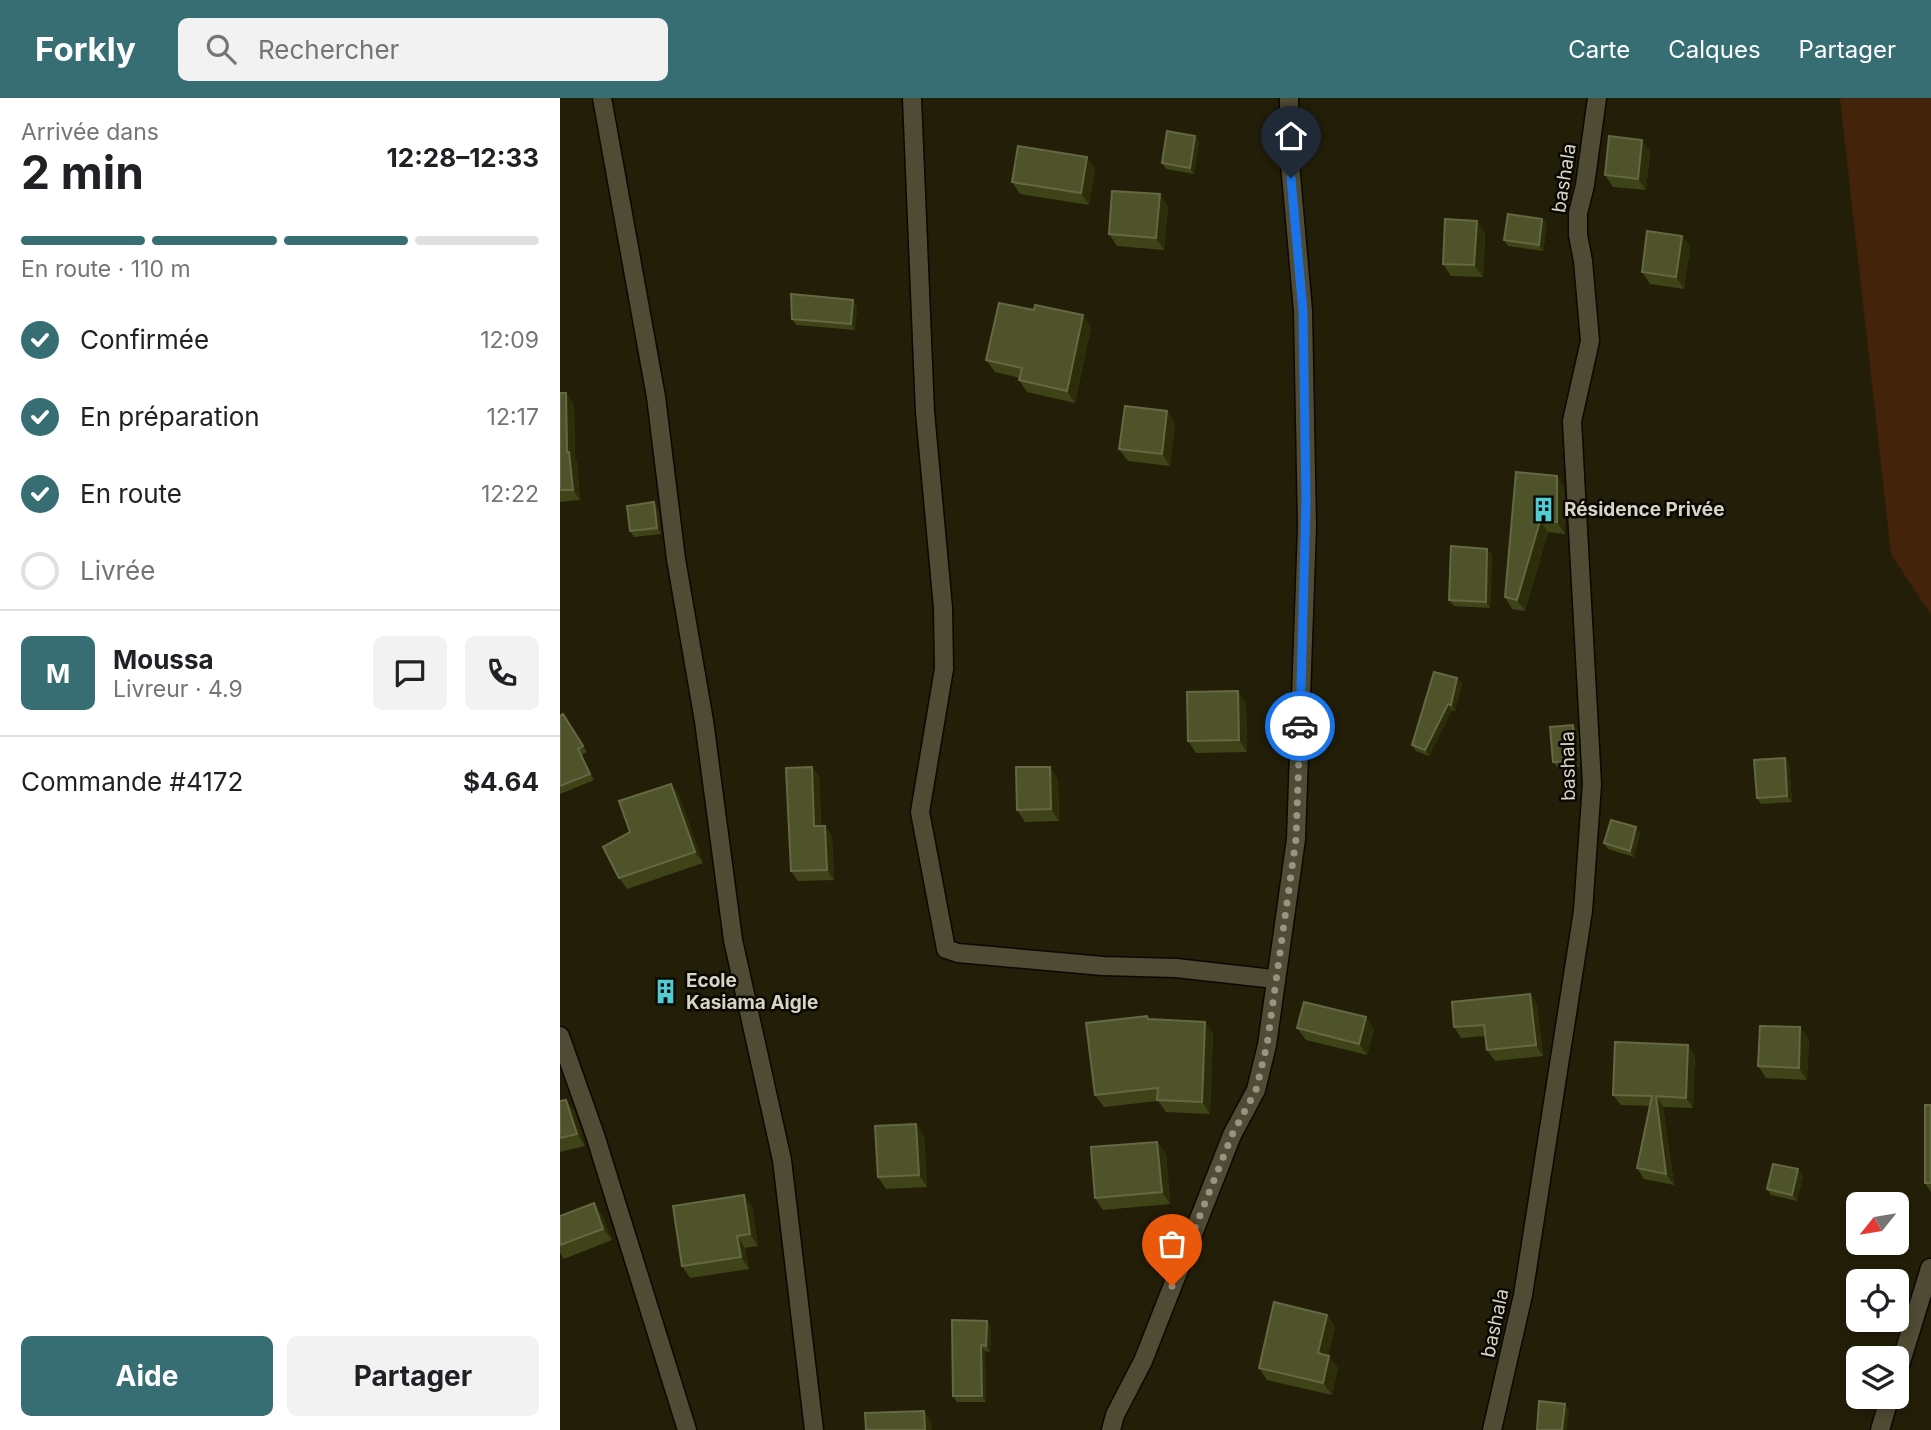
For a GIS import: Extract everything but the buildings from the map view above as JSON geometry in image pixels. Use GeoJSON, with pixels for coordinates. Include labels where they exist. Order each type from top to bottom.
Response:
{"type":"FeatureCollection","features":[{"type":"Feature","properties":{"kind":"street"},"geometry":{"type":"LineString","coordinates":[[602,98],[656,397],[676,559],[704,721],[733,940],[782,1160],[814,1430]]}},
{"type":"Feature","properties":{"kind":"street"},"geometry":{"type":"LineString","coordinates":[[912,98],[925,412],[943,608],[944,669],[920,812],[946,949],[958,953],[1103,966],[1176,968],[1274,979]]}},
{"type":"Feature","properties":{"kind":"street"},"geometry":{"type":"LineString","coordinates":[[1111,1430],[1115,1415],[1143,1361],[1232,1135],[1256,1090],[1267,1045],[1274,979],[1296,839],[1307,527],[1303,311],[1289,152],[1289,98]]}},
{"type":"Feature","properties":{"kind":"street","name":"bashala"},"geometry":{"type":"LineString","coordinates":[[1492,1430],[1523,1295],[1583,911],[1592,784],[1572,421],[1590,341],[1578,213],[1585,185],[1597,98]]}},
{"type":"Feature","properties":{"kind":"street"},"geometry":{"type":"LineString","coordinates":[[560,1036],[595,1135],[687,1430]]}},
{"type":"Feature","properties":{"kind":"street"},"geometry":{"type":"LineString","coordinates":[[1906,1346],[1930,1268]]}},
{"type":"Feature","properties":{"kind":"street"},"geometry":{"type":"LineString","coordinates":[[1880,1430],[1886,1409]]}},
{"type":"Feature","properties":{"kind":"shaded area"},"geometry":{"type":"Polygon","coordinates":[[[1840,98],[1931,98],[1931,615],[1891,554],[1840,98]]]}},
{"type":"Feature","properties":{"kind":"way so far"},"geometry":{"type":"LineString","coordinates":[[1172,1286],[1232,1135],[1256,1090],[1267,1045],[1274,979],[1296,839],[1300,726]]}},
{"type":"Feature","properties":{"kind":"place","name":"Résidence Privée"},"geometry":{"type":"Point","coordinates":[1544,509]}},
{"type":"Feature","properties":{"kind":"place","name":"Ecole Kasiama Aigle"},"geometry":{"type":"Point","coordinates":[666,991]}},
{"type":"Feature","properties":{"kind":"route"},"geometry":{"type":"LineString","coordinates":[[1291,178],[1303,311],[1307,527],[1300,726]]}}]}
